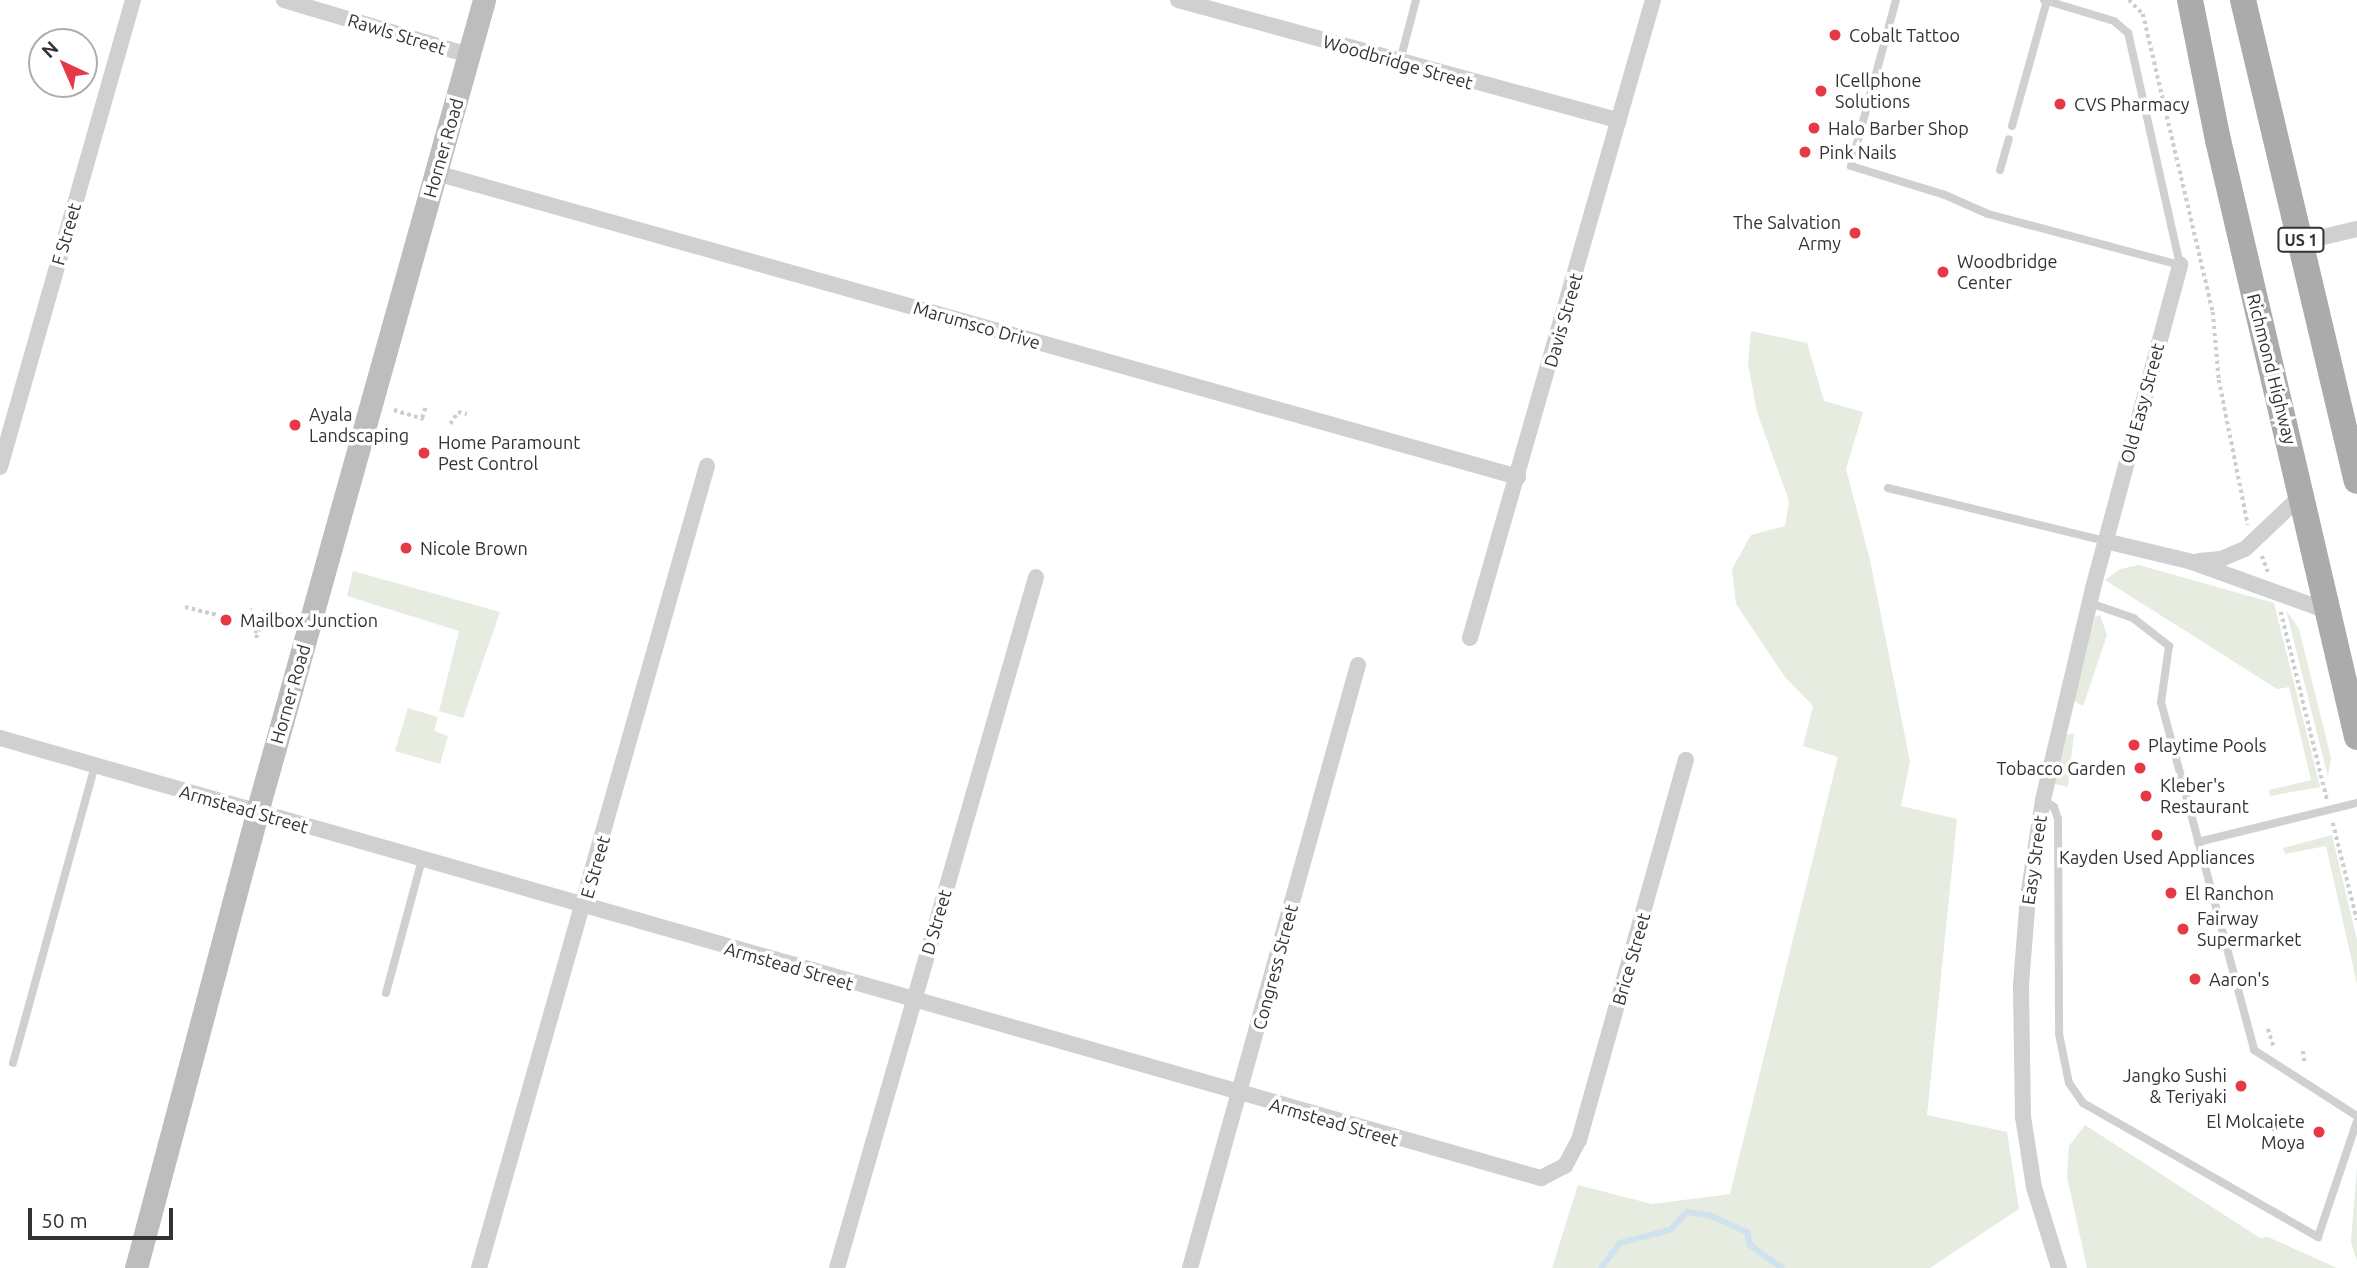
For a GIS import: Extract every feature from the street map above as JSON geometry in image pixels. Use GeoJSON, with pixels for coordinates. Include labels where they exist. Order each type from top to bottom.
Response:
{"type":"FeatureCollection","features":[{"type":"Feature","properties":{"kind":"main road","name":"Horner Road"},"geometry":{"type":"LineString","coordinates":[[136,1268],[257,812],[484,0]]}},
{"type":"Feature","properties":{"kind":"main road","name":"Richmond Highway"},"geometry":{"type":"LineString","coordinates":[[2190,0],[2218,140],[2357,737]]}},
{"type":"Feature","properties":{"kind":"main road","name":"US 1"},"geometry":{"type":"LineString","coordinates":[[2244,0],[2357,481]]}},
{"type":"Feature","properties":{"kind":"street","name":"F Street"},"geometry":{"type":"LineString","coordinates":[[0,467],[133,0]]}},
{"type":"Feature","properties":{"kind":"street","name":"Rawls Street"},"geometry":{"type":"LineString","coordinates":[[285,0],[468,55]]}},
{"type":"Feature","properties":{"kind":"street","name":"Woodbridge Street"},"geometry":{"type":"LineString","coordinates":[[1178,0],[1619,121]]}},
{"type":"Feature","properties":{"kind":"street","name":"Davis Street"},"geometry":{"type":"LineString","coordinates":[[1470,638],[1653,0]]}},
{"type":"Feature","properties":{"kind":"street","name":"Marumsco Drive"},"geometry":{"type":"LineString","coordinates":[[436,173],[1518,477]]}},
{"type":"Feature","properties":{"kind":"street"},"geometry":{"type":"LineString","coordinates":[[2302,242],[2357,229]]}},
{"type":"Feature","properties":{"kind":"street","name":"Old Easy Street"},"geometry":{"type":"LineString","coordinates":[[2105,541],[2180,265]]}},
{"type":"Feature","properties":{"kind":"street","name":"E Street"},"geometry":{"type":"LineString","coordinates":[[479,1268],[584,907],[707,466]]}},
{"type":"Feature","properties":{"kind":"street"},"geometry":{"type":"LineString","coordinates":[[2189,561],[2227,557],[2257,539],[2302,495]]}},
{"type":"Feature","properties":{"kind":"street"},"geometry":{"type":"LineString","coordinates":[[2105,541],[2189,561],[2274,589],[2328,611]]}},
{"type":"Feature","properties":{"kind":"street","name":"Easy Street"},"geometry":{"type":"LineString","coordinates":[[2059,1268],[2034,1187],[2025,1133],[2020,1055],[2028,896],[2043,800],[2105,541]]}},
{"type":"Feature","properties":{"kind":"street","name":"D Street"},"geometry":{"type":"LineString","coordinates":[[837,1268],[1036,577]]}},
{"type":"Feature","properties":{"kind":"street","name":"Congress Street"},"geometry":{"type":"LineString","coordinates":[[1189,1268],[1240,1095],[1358,665]]}},
{"type":"Feature","properties":{"kind":"street","name":"Armstead Street"},"geometry":{"type":"LineString","coordinates":[[0,738],[1526,1178],[1554,1174],[1572,1157]]}},
{"type":"Feature","properties":{"kind":"street","name":"Brice Street"},"geometry":{"type":"LineString","coordinates":[[1572,1157],[1686,760]]}},
{"type":"Feature","properties":{"kind":"lane"},"geometry":{"type":"LineString","coordinates":[[1399,62],[1416,0]]}},
{"type":"Feature","properties":{"kind":"lane"},"geometry":{"type":"LineString","coordinates":[[1896,0],[1851,166],[1945,195],[1988,214],[2180,265],[2128,33],[2114,21],[2045,0],[2012,126]]}},
{"type":"Feature","properties":{"kind":"lane"},"geometry":{"type":"LineString","coordinates":[[2000,170],[2009,139]]}},
{"type":"Feature","properties":{"kind":"lane"},"geometry":{"type":"LineString","coordinates":[[1888,488],[2105,541]]}},
{"type":"Feature","properties":{"kind":"lane"},"geometry":{"type":"LineString","coordinates":[[2043,800],[2054,807],[2058,819],[2059,1034],[2069,1083],[2082,1103],[2319,1237],[2357,1118],[2254,1050],[2161,702],[2169,646],[2133,618],[2090,603]]}},
{"type":"Feature","properties":{"kind":"lane"},"geometry":{"type":"LineString","coordinates":[[13,1063],[96,766]]}},
{"type":"Feature","properties":{"kind":"lane"},"geometry":{"type":"LineString","coordinates":[[2198,842],[2357,803]]}},
{"type":"Feature","properties":{"kind":"lane"},"geometry":{"type":"LineString","coordinates":[[386,993],[422,860]]}},
{"type":"Feature","properties":{"kind":"path"},"geometry":{"type":"LineString","coordinates":[[2129,0],[2143,14],[2213,312],[2218,373],[2246,508],[2244,522]]}},
{"type":"Feature","properties":{"kind":"path"},"geometry":{"type":"LineString","coordinates":[[394,410],[423,419],[426,406]]}},
{"type":"Feature","properties":{"kind":"path"},"geometry":{"type":"LineString","coordinates":[[450,424],[458,412],[467,414]]}},
{"type":"Feature","properties":{"kind":"path"},"geometry":{"type":"LineString","coordinates":[[2257,539],[2274,589],[2323,784]]}},
{"type":"Feature","properties":{"kind":"path"},"geometry":{"type":"LineString","coordinates":[[185,607],[216,615]]}},
{"type":"Feature","properties":{"kind":"path"},"geometry":{"type":"LineString","coordinates":[[257,616],[256,638],[265,610]]}},
{"type":"Feature","properties":{"kind":"path"},"geometry":{"type":"LineString","coordinates":[[2337,837],[2357,920]]}},
{"type":"Feature","properties":{"kind":"path"},"geometry":{"type":"LineString","coordinates":[[2303,1051],[2305,1063]]}},
{"type":"Feature","properties":{"kind":"shaded area"},"geometry":{"type":"Polygon","coordinates":[[[1751,331],[1807,343],[1824,401],[1863,412],[1846,469],[1870,560],[1910,762],[1901,806],[1957,819],[1927,1115],[2007,1132],[2019,1209],[1930,1268],[1552,1268],[1578,1185],[1652,1204],[1730,1194],[1838,757],[1803,746],[1813,706],[1785,677],[1736,604],[1732,569],[1751,535],[1785,526],[1789,501],[1757,412],[1748,364],[1751,331]]]}},
{"type":"Feature","properties":{"kind":"shaded area"},"geometry":{"type":"Polygon","coordinates":[[[2139,565],[2274,603],[2320,787],[2270,796],[2269,790],[2311,780],[2289,687],[2277,689],[2105,580],[2120,569],[2139,565]]]}},
{"type":"Feature","properties":{"kind":"shaded area"},"geometry":{"type":"Polygon","coordinates":[[[353,571],[500,612],[463,718],[439,711],[459,631],[347,596],[353,571]]]}},
{"type":"Feature","properties":{"kind":"shaded area"},"geometry":{"type":"Polygon","coordinates":[[[2286,610],[2299,629],[2331,758],[2328,777],[2286,610]]]}},
{"type":"Feature","properties":{"kind":"shaded area"},"geometry":{"type":"Polygon","coordinates":[[[2100,615],[2107,635],[2083,706],[2074,701],[2095,617],[2100,615]]]}},
{"type":"Feature","properties":{"kind":"shaded area"},"geometry":{"type":"Polygon","coordinates":[[[408,708],[438,717],[434,731],[448,736],[440,764],[395,751],[408,708]]]}},
{"type":"Feature","properties":{"kind":"shaded area"},"geometry":{"type":"Polygon","coordinates":[[[2074,733],[2068,787],[2054,784],[2066,735],[2074,733]]]}},
{"type":"Feature","properties":{"kind":"shaded area"},"geometry":{"type":"Polygon","coordinates":[[[2332,835],[2357,940],[2357,984],[2326,846],[2285,854],[2283,848],[2332,835]]]}},
{"type":"Feature","properties":{"kind":"shaded area"},"geometry":{"type":"Polygon","coordinates":[[[2085,1125],[2260,1238],[2268,1237],[2337,1268],[2087,1268],[2067,1177],[2069,1146],[2085,1125]]]}},
{"type":"Feature","properties":{"kind":"shaded area"},"geometry":{"type":"Polygon","coordinates":[[[2357,1167],[2357,1261],[2351,1242],[2357,1167]]]}},
{"type":"Feature","properties":{"kind":"waterway"},"geometry":{"type":"LineString","coordinates":[[1601,1268],[1620,1243],[1670,1230],[1687,1212],[1709,1215],[1747,1232],[1750,1245],[1782,1268]]}},
{"type":"Feature","properties":{"kind":"place","name":"Cobalt Tattoo"},"geometry":{"type":"Point","coordinates":[1835,35]}},
{"type":"Feature","properties":{"kind":"place","name":"ICellphone Solutions"},"geometry":{"type":"Point","coordinates":[1821,91]}},
{"type":"Feature","properties":{"kind":"place","name":"CVS Pharmacy"},"geometry":{"type":"Point","coordinates":[2060,104]}},
{"type":"Feature","properties":{"kind":"place","name":"Halo Barber Shop"},"geometry":{"type":"Point","coordinates":[1814,128]}},
{"type":"Feature","properties":{"kind":"place","name":"Pink Nails"},"geometry":{"type":"Point","coordinates":[1805,152]}},
{"type":"Feature","properties":{"kind":"place","name":"The Salvation Army"},"geometry":{"type":"Point","coordinates":[1855,233]}},
{"type":"Feature","properties":{"kind":"place","name":"Woodbridge Center"},"geometry":{"type":"Point","coordinates":[1943,272]}},
{"type":"Feature","properties":{"kind":"place","name":"Ayala Landscaping"},"geometry":{"type":"Point","coordinates":[295,425]}},
{"type":"Feature","properties":{"kind":"place","name":"Home Paramount Pest Control"},"geometry":{"type":"Point","coordinates":[424,453]}},
{"type":"Feature","properties":{"kind":"place","name":"Nicole Brown"},"geometry":{"type":"Point","coordinates":[406,548]}},
{"type":"Feature","properties":{"kind":"place","name":"Mailbox Junction"},"geometry":{"type":"Point","coordinates":[226,620]}},
{"type":"Feature","properties":{"kind":"place","name":"Playtime Pools"},"geometry":{"type":"Point","coordinates":[2134,745]}},
{"type":"Feature","properties":{"kind":"place","name":"Tobacco Garden"},"geometry":{"type":"Point","coordinates":[2140,768]}},
{"type":"Feature","properties":{"kind":"place","name":"Kleber's Restaurant"},"geometry":{"type":"Point","coordinates":[2146,796]}},
{"type":"Feature","properties":{"kind":"place","name":"Kayden Used Appliances"},"geometry":{"type":"Point","coordinates":[2157,835]}},
{"type":"Feature","properties":{"kind":"place","name":"El Ranchon"},"geometry":{"type":"Point","coordinates":[2171,893]}},
{"type":"Feature","properties":{"kind":"place","name":"Fairway Supermarket"},"geometry":{"type":"Point","coordinates":[2183,929]}},
{"type":"Feature","properties":{"kind":"place","name":"Aaron's"},"geometry":{"type":"Point","coordinates":[2195,979]}},
{"type":"Feature","properties":{"kind":"place","name":"Jangko Sushi & Teriyaki"},"geometry":{"type":"Point","coordinates":[2241,1086]}},
{"type":"Feature","properties":{"kind":"place","name":"El Molcajete Moya"},"geometry":{"type":"Point","coordinates":[2319,1132]}}]}
